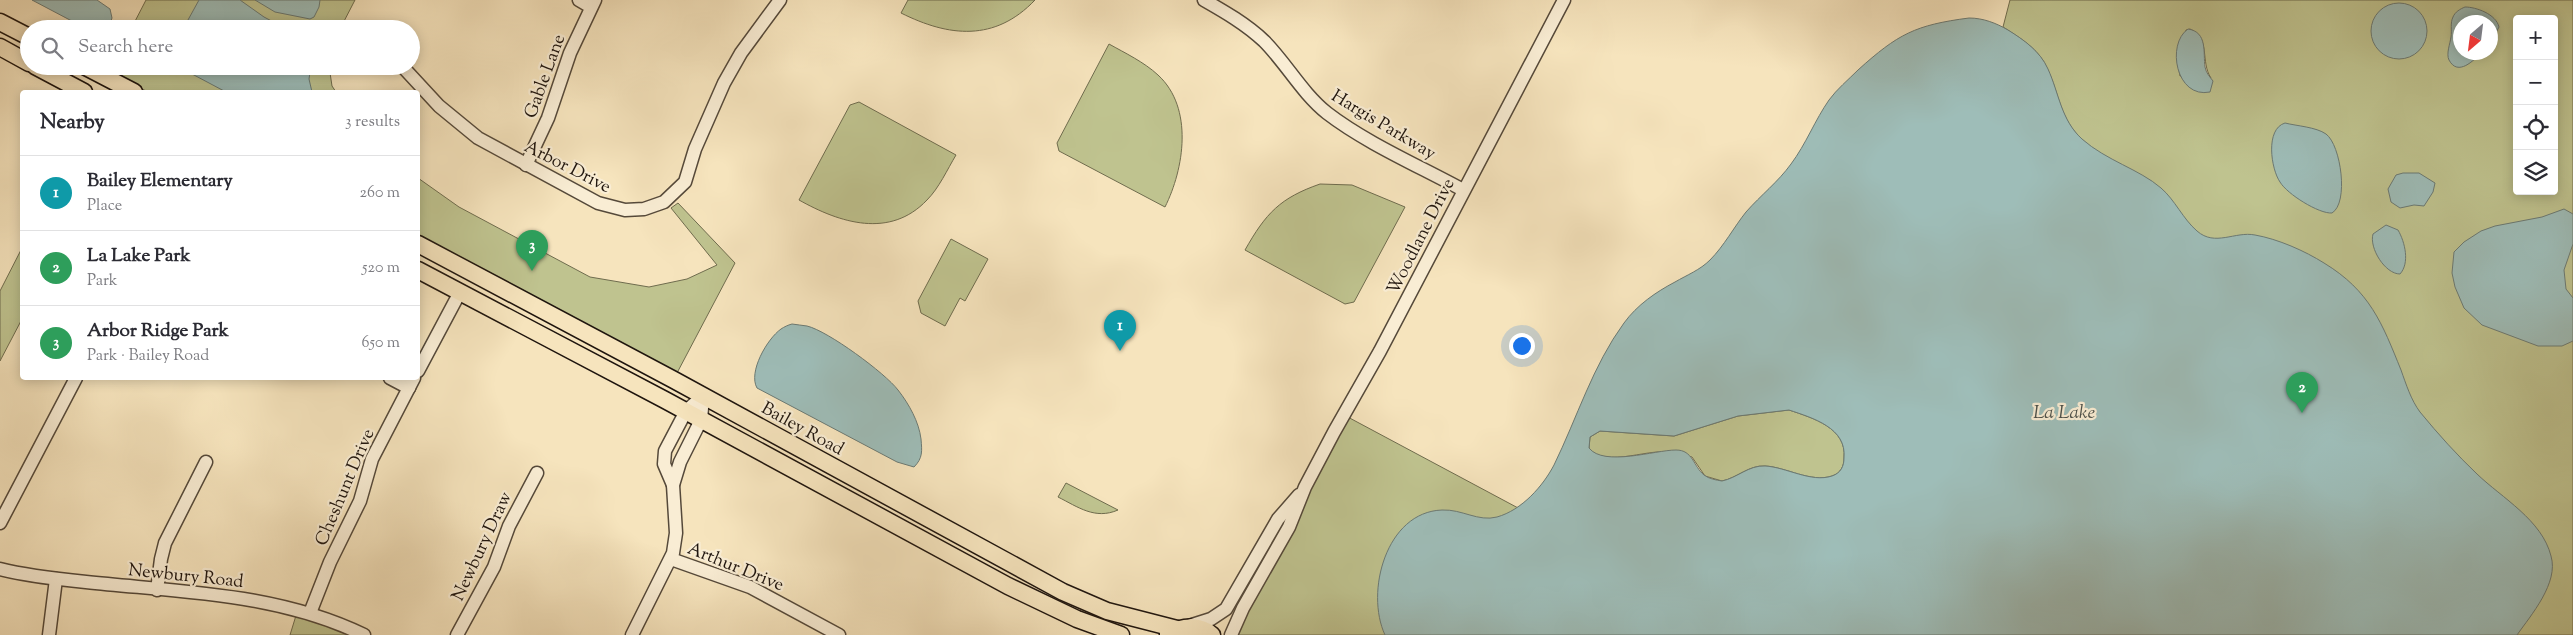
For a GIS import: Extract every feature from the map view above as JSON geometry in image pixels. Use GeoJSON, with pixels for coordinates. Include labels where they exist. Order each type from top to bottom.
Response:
{"type":"FeatureCollection","features":[{"type":"Feature","properties":{"kind":"main road"},"geometry":{"type":"LineString","coordinates":[[0,22],[20,32]]}},
{"type":"Feature","properties":{"kind":"main road"},"geometry":{"type":"LineString","coordinates":[[0,47],[20,58]]}},
{"type":"Feature","properties":{"kind":"main road"},"geometry":{"type":"LineString","coordinates":[[52,75],[80,90]]}},
{"type":"Feature","properties":{"kind":"main road"},"geometry":{"type":"LineString","coordinates":[[101,75],[130,90]]}},
{"type":"Feature","properties":{"kind":"main road","name":"Bailey Road"},"geometry":{"type":"LineString","coordinates":[[420,245],[703,396],[1063,592],[1107,611],[1175,631],[1200,629],[1212,635]]}},
{"type":"Feature","properties":{"kind":"main road"},"geometry":{"type":"LineString","coordinates":[[420,271],[1008,586],[1077,619],[1121,635]]}},
{"type":"Feature","properties":{"kind":"street"},"geometry":{"type":"LineString","coordinates":[[579,0],[593,3]]}},
{"type":"Feature","properties":{"kind":"street","name":"Arbor Drive"},"geometry":{"type":"LineString","coordinates":[[411,75],[458,124],[478,138],[598,203],[612,208],[635,211],[664,202],[685,182],[695,150],[724,82],[741,53],[780,0]]}},
{"type":"Feature","properties":{"kind":"street","name":"Hargis Parkway"},"geometry":{"type":"LineString","coordinates":[[1204,0],[1248,28],[1264,42],[1315,102],[1327,113],[1345,126],[1463,190]]}},
{"type":"Feature","properties":{"kind":"street","name":"Woodlane Drive"},"geometry":{"type":"LineString","coordinates":[[1231,635],[1243,608],[1289,527],[1305,487],[1380,351],[1564,0]]}},
{"type":"Feature","properties":{"kind":"street","name":"Gable Lane"},"geometry":{"type":"LineString","coordinates":[[526,165],[548,118],[570,53],[593,3]]}},
{"type":"Feature","properties":{"kind":"street"},"geometry":{"type":"LineString","coordinates":[[420,367],[460,292]]}},
{"type":"Feature","properties":{"kind":"street"},"geometry":{"type":"LineString","coordinates":[[0,524],[75,380]]}},
{"type":"Feature","properties":{"kind":"street","name":"Cheshunt Drive"},"geometry":{"type":"LineString","coordinates":[[310,613],[330,562],[360,501],[372,459],[411,382]]}},
{"type":"Feature","properties":{"kind":"street"},"geometry":{"type":"LineString","coordinates":[[632,635],[671,559],[676,533],[673,485],[665,466],[664,457],[686,412],[703,396]]}},
{"type":"Feature","properties":{"kind":"street"},"geometry":{"type":"LineString","coordinates":[[673,485],[680,462],[701,420],[703,396]]}},
{"type":"Feature","properties":{"kind":"street"},"geometry":{"type":"LineString","coordinates":[[158,590],[160,559],[165,543],[206,462]]}},
{"type":"Feature","properties":{"kind":"street","name":"Newbury Draw"},"geometry":{"type":"LineString","coordinates":[[458,635],[494,567],[509,526],[537,473]]}},
{"type":"Feature","properties":{"kind":"street","name":"Woodlane Drive"},"geometry":{"type":"LineString","coordinates":[[1175,631],[1211,620],[1226,609],[1278,519],[1305,487]]}},
{"type":"Feature","properties":{"kind":"street","name":"Arthur Drive"},"geometry":{"type":"LineString","coordinates":[[671,559],[750,587],[839,635]]}},
{"type":"Feature","properties":{"kind":"street","name":"Newbury Road"},"geometry":{"type":"LineString","coordinates":[[0,569],[56,579],[263,602],[310,613],[364,635]]}},
{"type":"Feature","properties":{"kind":"street"},"geometry":{"type":"LineString","coordinates":[[49,635],[56,579]]}},
{"type":"Feature","properties":{"kind":"green space"},"geometry":{"type":"Polygon","coordinates":[[[146,0],[355,0],[345,20],[136,20],[146,0]]]}},
{"type":"Feature","properties":{"kind":"green space"},"geometry":{"type":"Polygon","coordinates":[[[908,0],[1035,0],[1020,14],[1004,23],[988,29],[954,31],[919,21],[901,13],[908,0]]]}},
{"type":"Feature","properties":{"kind":"green space"},"geometry":{"type":"Polygon","coordinates":[[[2010,0],[2573,0],[2573,635],[1913,635],[2151,181],[2098,153],[2080,137],[2064,114],[2044,61],[2028,44],[2003,27],[2010,0]],[[2190,29],[2186,30],[2177,59],[2180,76],[2211,78],[2206,65],[2201,38],[2190,29]]]}},
{"type":"Feature","properties":{"kind":"green space"},"geometry":{"type":"Polygon","coordinates":[[[1109,44],[1153,70],[1169,89],[1177,104],[1181,121],[1181,157],[1172,192],[1165,207],[1059,151],[1057,143],[1109,44]]]}},
{"type":"Feature","properties":{"kind":"green space"},"geometry":{"type":"Polygon","coordinates":[[[116,75],[330,75],[335,90],[144,90],[116,75]]]}},
{"type":"Feature","properties":{"kind":"green space"},"geometry":{"type":"Polygon","coordinates":[[[859,102],[956,155],[927,200],[913,212],[897,220],[881,223],[864,223],[848,220],[831,215],[799,200],[850,105],[859,102]]]}},
{"type":"Feature","properties":{"kind":"green space"},"geometry":{"type":"Polygon","coordinates":[[[420,179],[459,207],[590,277],[649,287],[687,279],[717,265],[671,208],[678,203],[735,263],[677,373],[420,236],[420,179]]]}},
{"type":"Feature","properties":{"kind":"green space"},"geometry":{"type":"Polygon","coordinates":[[[1320,184],[1352,185],[1405,207],[1354,302],[1345,304],[1245,250],[1260,226],[1275,208],[1294,195],[1320,184]]]}},
{"type":"Feature","properties":{"kind":"green space"},"geometry":{"type":"Polygon","coordinates":[[[951,239],[988,259],[965,301],[960,298],[945,326],[921,313],[918,301],[951,239]]]}},
{"type":"Feature","properties":{"kind":"green space"},"geometry":{"type":"Polygon","coordinates":[[[20,252],[20,323],[0,361],[0,291],[20,252]]]}},
{"type":"Feature","properties":{"kind":"green space"},"geometry":{"type":"Polygon","coordinates":[[[1789,410],[1827,426],[1840,439],[1844,461],[1838,473],[1824,478],[1816,478],[1773,467],[1759,466],[1722,481],[1705,476],[1692,457],[1668,452],[1657,452],[1605,457],[1589,449],[1590,437],[1600,431],[1674,436],[1738,416],[1789,410]]]}},
{"type":"Feature","properties":{"kind":"green space"},"geometry":{"type":"Polygon","coordinates":[[[1344,415],[1666,587],[1640,635],[1231,635],[1344,415]]]}},
{"type":"Feature","properties":{"kind":"green space"},"geometry":{"type":"Polygon","coordinates":[[[1066,483],[1118,510],[1102,514],[1087,511],[1073,505],[1058,497],[1066,483]]]}},
{"type":"Feature","properties":{"kind":"green space"},"geometry":{"type":"Polygon","coordinates":[[[298,609],[364,635],[290,635],[298,609]]]}},
{"type":"Feature","properties":{"kind":"water"},"geometry":{"type":"Polygon","coordinates":[[[32,0],[97,0],[110,9],[112,18],[111,20],[70,20],[32,0]]]}},
{"type":"Feature","properties":{"kind":"water"},"geometry":{"type":"Polygon","coordinates":[[[199,0],[240,0],[270,20],[188,20],[199,0]]]}},
{"type":"Feature","properties":{"kind":"water"},"geometry":{"type":"Polygon","coordinates":[[[255,0],[320,0],[314,17],[310,19],[275,12],[255,0]]]}},
{"type":"Feature","properties":{"kind":"water"},"geometry":{"type":"Polygon","coordinates":[[[2394,3],[2404,3],[2419,11],[2425,20],[2427,31],[2425,42],[2419,51],[2404,59],[2394,59],[2383,54],[2376,47],[2371,36],[2371,26],[2376,15],[2383,8],[2394,3]]]}},
{"type":"Feature","properties":{"kind":"water"},"geometry":{"type":"Polygon","coordinates":[[[2465,7],[2475,8],[2490,15],[2454,15],[2465,7]]]}},
{"type":"Feature","properties":{"kind":"water"},"geometry":{"type":"Polygon","coordinates":[[[2453,17],[2453,60],[2473,60],[2466,66],[2457,67],[2448,58],[2453,17]]]}},
{"type":"Feature","properties":{"kind":"water","name":"La Lake"},"geometry":{"type":"Polygon","coordinates":[[[1969,18],[1989,21],[2008,30],[2031,46],[2045,63],[2065,115],[2075,132],[2092,147],[2143,175],[2161,188],[2192,226],[2204,236],[2218,238],[2248,234],[2273,239],[2317,259],[2353,285],[2373,309],[2394,353],[2411,397],[2420,412],[2470,467],[2520,510],[2539,531],[2546,543],[2551,556],[2551,577],[2542,598],[2517,635],[1385,635],[1379,617],[1379,577],[1385,557],[1394,539],[1407,524],[1423,514],[1442,510],[1456,511],[1483,518],[1497,517],[1515,509],[1531,496],[1544,481],[1554,465],[1603,356],[1629,316],[1654,295],[1698,270],[1710,260],[1746,212],[1786,171],[1829,100],[1858,70],[1885,48],[1908,33],[1934,24],[1969,18]],[[1789,410],[1738,416],[1674,436],[1600,431],[1590,437],[1589,448],[1596,454],[1618,457],[1676,450],[1682,451],[1689,456],[1704,475],[1722,481],[1759,466],[1773,467],[1816,478],[1824,478],[1838,473],[1844,461],[1840,439],[1827,426],[1789,410]]]}},
{"type":"Feature","properties":{"kind":"water"},"geometry":{"type":"Polygon","coordinates":[[[2188,29],[2199,34],[2202,39],[2206,69],[2213,81],[2210,92],[2198,92],[2189,87],[2182,79],[2178,69],[2177,46],[2181,36],[2188,29]]]}},
{"type":"Feature","properties":{"kind":"water"},"geometry":{"type":"Polygon","coordinates":[[[194,75],[310,75],[312,90],[222,90],[194,75]]]}},
{"type":"Feature","properties":{"kind":"water"},"geometry":{"type":"Polygon","coordinates":[[[2285,123],[2317,130],[2326,134],[2331,140],[2339,161],[2342,187],[2337,207],[2332,213],[2312,207],[2289,192],[2280,182],[2272,159],[2272,141],[2279,127],[2285,123]]]}},
{"type":"Feature","properties":{"kind":"water"},"geometry":{"type":"Polygon","coordinates":[[[2419,173],[2435,183],[2433,192],[2424,206],[2414,205],[2400,208],[2391,202],[2388,189],[2396,175],[2419,173]]]}},
{"type":"Feature","properties":{"kind":"water"},"geometry":{"type":"Polygon","coordinates":[[[2564,209],[2573,214],[2573,244],[2564,270],[2566,289],[2573,298],[2573,341],[2562,346],[2538,346],[2482,325],[2464,308],[2455,287],[2452,273],[2454,252],[2464,242],[2481,231],[2495,226],[2542,217],[2564,209]]]}},
{"type":"Feature","properties":{"kind":"water"},"geometry":{"type":"Polygon","coordinates":[[[2386,225],[2398,230],[2403,240],[2406,258],[2400,274],[2394,273],[2384,265],[2373,246],[2373,234],[2386,225]]]}},
{"type":"Feature","properties":{"kind":"water"},"geometry":{"type":"Polygon","coordinates":[[[792,324],[816,329],[842,344],[881,374],[898,390],[913,413],[920,433],[921,454],[919,461],[914,467],[897,462],[757,388],[755,373],[760,356],[770,340],[782,328],[792,324]]]}},
{"type":"Feature","properties":{"kind":"place","name":"Arbor Ridge Park"},"geometry":{"type":"Point","coordinates":[532,271]}},
{"type":"Feature","properties":{"kind":"place","name":"Bailey Elementary"},"geometry":{"type":"Point","coordinates":[1120,351]}},
{"type":"Feature","properties":{"kind":"place","name":"La Lake Park"},"geometry":{"type":"Point","coordinates":[2302,413]}}]}
